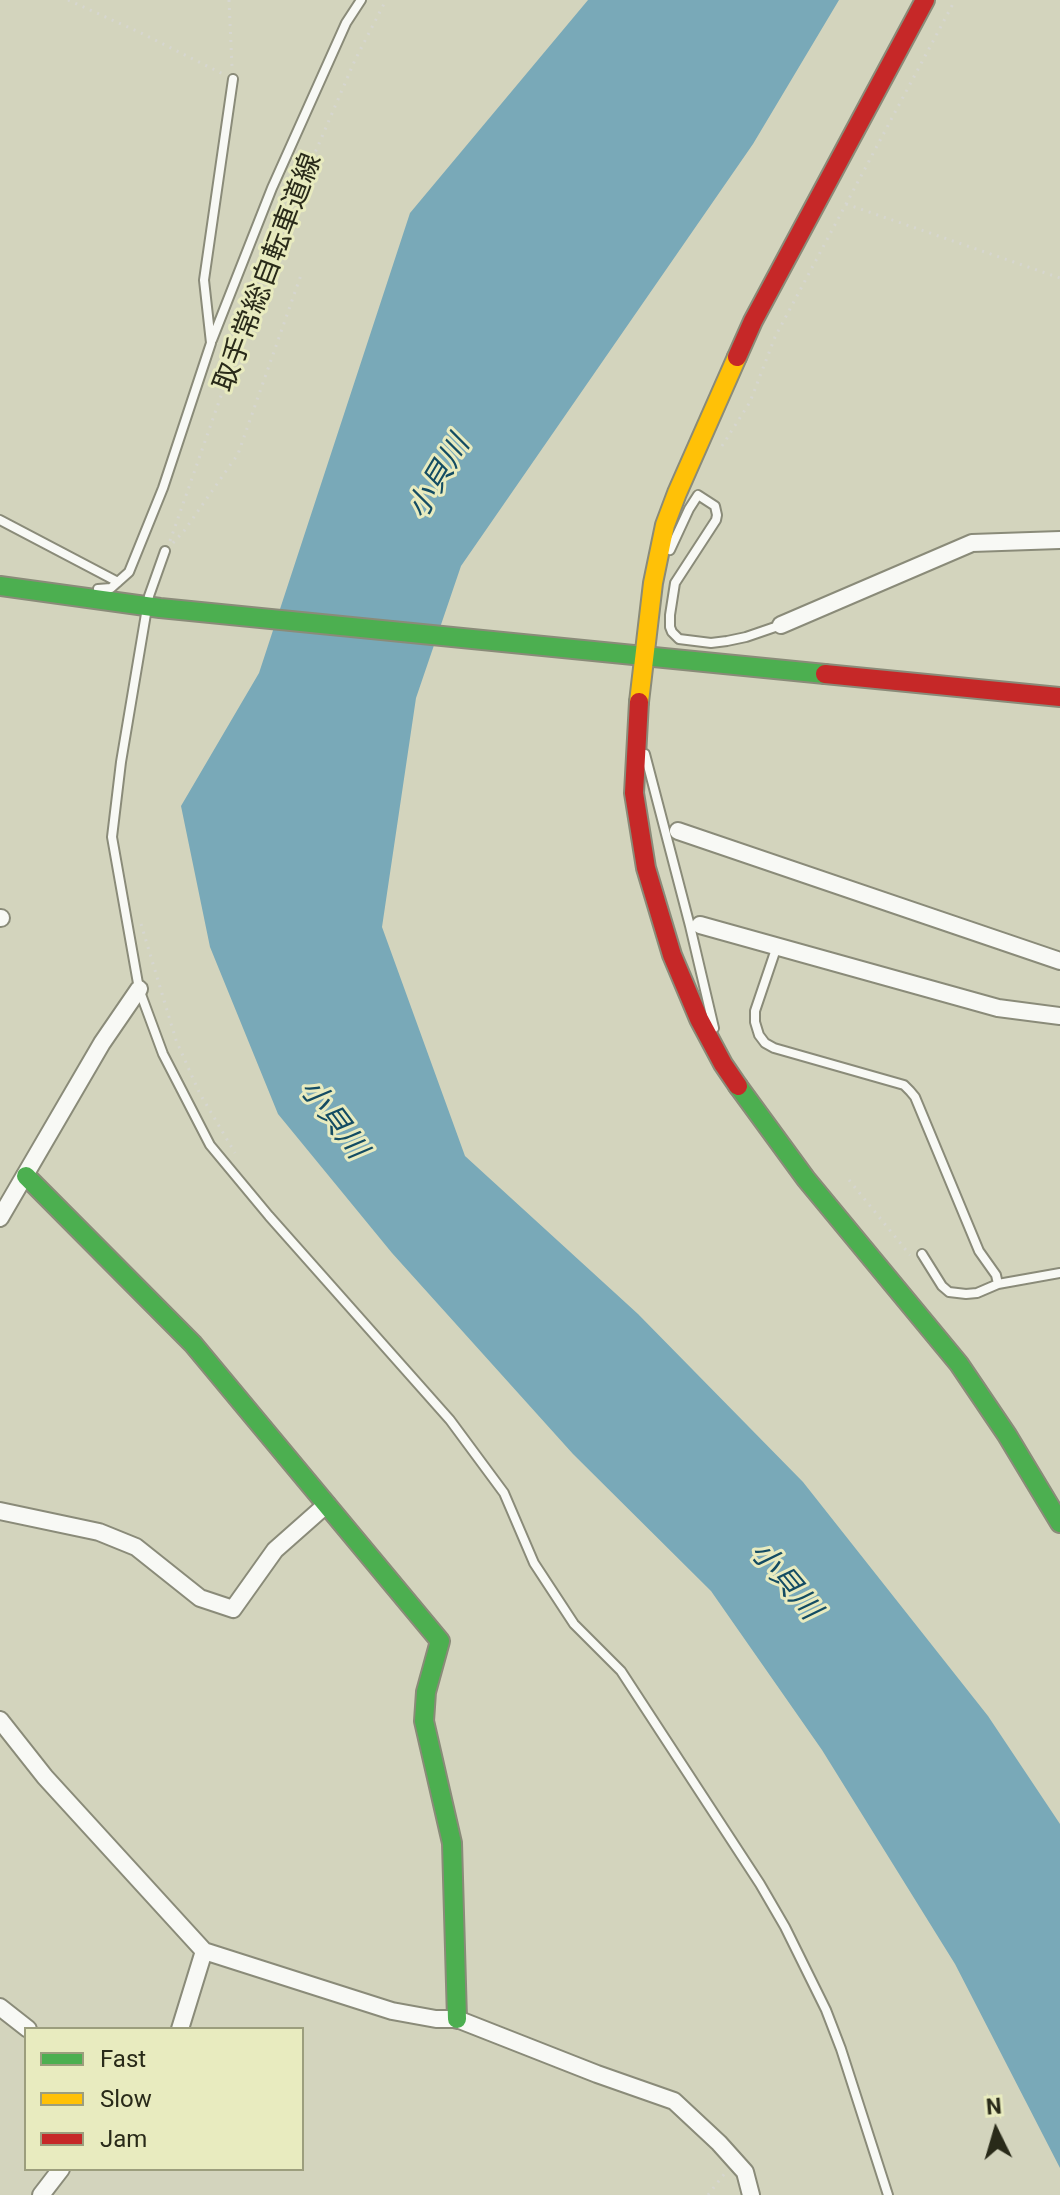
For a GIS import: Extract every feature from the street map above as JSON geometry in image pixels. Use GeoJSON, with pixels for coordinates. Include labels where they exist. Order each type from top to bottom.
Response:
{"type":"FeatureCollection","features":[{"type":"Feature","properties":{"kind":"street"},"geometry":{"type":"LineString","coordinates":[[925,0],[753,321],[665,525],[637,655],[634,793],[646,868],[684,988],[715,1050],[749,1103],[806,1179],[959,1364],[1007,1435],[1060,1523]]}},
{"type":"Feature","properties":{"kind":"street"},"geometry":{"type":"LineString","coordinates":[[781,625],[972,543],[1060,540]]}},
{"type":"Feature","properties":{"kind":"street"},"geometry":{"type":"LineString","coordinates":[[3,587],[154,607],[1060,697]]}},
{"type":"Feature","properties":{"kind":"street"},"geometry":{"type":"LineString","coordinates":[[672,831],[1060,961]]}},
{"type":"Feature","properties":{"kind":"street"},"geometry":{"type":"LineString","coordinates":[[695,926],[998,1008],[1060,1016]]}},
{"type":"Feature","properties":{"kind":"street"},"geometry":{"type":"LineString","coordinates":[[0,1218],[102,1043],[139,989]]}},
{"type":"Feature","properties":{"kind":"street"},"geometry":{"type":"LineString","coordinates":[[26,1176],[193,1344],[440,1641],[426,1692],[424,1721],[452,1843],[457,2019]]}},
{"type":"Feature","properties":{"kind":"street"},"geometry":{"type":"LineString","coordinates":[[0,1511],[99,1532],[136,1547],[200,1598],[233,1609],[275,1550],[327,1504]]}},
{"type":"Feature","properties":{"kind":"street"},"geometry":{"type":"LineString","coordinates":[[0,1720],[45,1777],[204,1951],[392,2011],[436,2019],[457,2019],[674,2101],[745,2172],[751,2195]]}},
{"type":"Feature","properties":{"kind":"street"},"geometry":{"type":"LineString","coordinates":[[181,2027],[204,1951]]}},
{"type":"Feature","properties":{"kind":"street"},"geometry":{"type":"LineString","coordinates":[[2,2014],[25,2027]]}},
{"type":"Feature","properties":{"kind":"street"},"geometry":{"type":"LineString","coordinates":[[41,2195],[59,2171]]}},
{"type":"Feature","properties":{"kind":"lane"},"geometry":{"type":"LineString","coordinates":[[85,587],[111,588],[129,572],[148,530],[211,343],[272,188],[346,23],[361,0]]}},
{"type":"Feature","properties":{"kind":"lane"},"geometry":{"type":"LineString","coordinates":[[211,343],[204,280],[233,79]]}},
{"type":"Feature","properties":{"kind":"lane"},"geometry":{"type":"LineString","coordinates":[[653,583],[689,509],[701,495],[715,506],[717,515],[675,583],[670,615],[672,632],[679,639],[711,643],[746,637],[781,625]]}},
{"type":"Feature","properties":{"kind":"lane"},"geometry":{"type":"LineString","coordinates":[[0,520],[118,582]]}},
{"type":"Feature","properties":{"kind":"lane"},"geometry":{"type":"LineString","coordinates":[[165,551],[121,762],[112,837],[139,989],[163,1054],[210,1145],[450,1420],[504,1493],[534,1563],[566,1612],[621,1671],[760,1884],[826,2010],[888,2195]]}},
{"type":"Feature","properties":{"kind":"lane"},"geometry":{"type":"LineString","coordinates":[[3,587],[11,580],[18,579],[71,586]]}},
{"type":"Feature","properties":{"kind":"lane"},"geometry":{"type":"LineString","coordinates":[[636,723],[672,831],[687,919],[695,926],[713,1020],[715,1050]]}},
{"type":"Feature","properties":{"kind":"lane"},"geometry":{"type":"LineString","coordinates":[[777,946],[755,1011],[759,1035],[774,1048],[904,1085],[910,1091],[979,1251],[996,1275],[998,1284]]}},
{"type":"Feature","properties":{"kind":"lane"},"geometry":{"type":"LineString","coordinates":[[922,1254],[949,1292],[977,1293],[998,1284],[1060,1273]]}},
{"type":"Feature","properties":{"kind":"path"},"geometry":{"type":"LineString","coordinates":[[68,0],[233,79]]}},
{"type":"Feature","properties":{"kind":"path"},"geometry":{"type":"LineString","coordinates":[[229,0],[233,79]]}},
{"type":"Feature","properties":{"kind":"path","name":"取手常総自転車道線"},"geometry":{"type":"LineString","coordinates":[[165,551],[268,262],[355,60],[386,0]]}},
{"type":"Feature","properties":{"kind":"path"},"geometry":{"type":"LineString","coordinates":[[717,454],[750,402],[775,337],[955,0]]}},
{"type":"Feature","properties":{"kind":"path"},"geometry":{"type":"LineString","coordinates":[[846,204],[1060,278]]}},
{"type":"Feature","properties":{"kind":"path"},"geometry":{"type":"LineString","coordinates":[[165,551],[184,531],[238,454],[301,275]]}},
{"type":"Feature","properties":{"kind":"path"},"geometry":{"type":"LineString","coordinates":[[139,916],[176,1040],[199,1092],[241,1164]]}},
{"type":"Feature","properties":{"kind":"path"},"geometry":{"type":"LineString","coordinates":[[849,1180],[911,1255],[922,1254]]}},
{"type":"Feature","properties":{"kind":"path"},"geometry":{"type":"LineString","coordinates":[[708,2195],[735,2161]]}},
{"type":"Feature","properties":{"kind":"water","name":"小貝川"},"geometry":{"type":"Polygon","coordinates":[[[588,0],[839,0],[753,144],[461,566],[416,698],[382,927],[465,1156],[638,1314],[803,1482],[988,1716],[1060,1824],[1060,2168],[955,1964],[822,1750],[711,1591],[573,1454],[392,1253],[278,1114],[210,947],[181,806],[259,673],[410,213],[588,0]]]}},
{"type":"Feature","properties":{"kind":"traffic: fast"},"geometry":{"type":"LineString","coordinates":[[0,586],[160,608],[825,674]]}},
{"type":"Feature","properties":{"kind":"traffic: fast"},"geometry":{"type":"LineString","coordinates":[[738,1086],[806,1179],[959,1364],[1007,1435],[1060,1523]]}},
{"type":"Feature","properties":{"kind":"traffic: fast"},"geometry":{"type":"LineString","coordinates":[[26,1176],[193,1344],[440,1641],[426,1692],[424,1721],[452,1843],[457,2019]]}},
{"type":"Feature","properties":{"kind":"traffic: slow"},"geometry":{"type":"LineString","coordinates":[[639,702],[653,583],[665,525],[737,357]]}},
{"type":"Feature","properties":{"kind":"traffic: jam"},"geometry":{"type":"LineString","coordinates":[[737,357],[753,321],[925,0]]}},
{"type":"Feature","properties":{"kind":"traffic: jam"},"geometry":{"type":"LineString","coordinates":[[825,674],[1060,697]]}},
{"type":"Feature","properties":{"kind":"traffic: jam"},"geometry":{"type":"LineString","coordinates":[[639,702],[634,793],[646,868],[672,955],[699,1019],[738,1086]]}}]}
